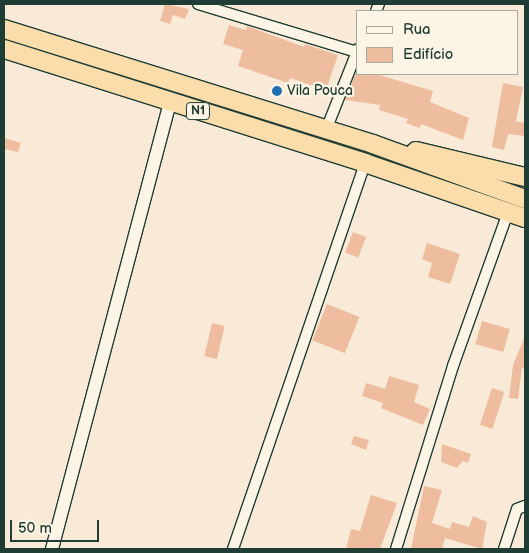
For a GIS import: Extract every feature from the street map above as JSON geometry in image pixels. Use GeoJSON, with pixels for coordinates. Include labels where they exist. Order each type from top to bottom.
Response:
{"type":"FeatureCollection","features":[{"type":"Feature","properties":{"kind":"highway","name":"N1"},"geometry":{"type":"LineString","coordinates":[[4,30],[373,144],[525,199]]}},
{"type":"Feature","properties":{"kind":"highway","name":"N1"},"geometry":{"type":"LineString","coordinates":[[4,49],[365,163],[525,218]]}},
{"type":"Feature","properties":{"kind":"highway"},"geometry":{"type":"LineString","coordinates":[[373,144],[445,156],[525,177]]}},
{"type":"Feature","properties":{"kind":"street"},"geometry":{"type":"LineString","coordinates":[[198,4],[356,50],[326,130]]}},
{"type":"Feature","properties":{"kind":"street"},"geometry":{"type":"LineString","coordinates":[[52,549],[170,102]]}},
{"type":"Feature","properties":{"kind":"street"},"geometry":{"type":"LineString","coordinates":[[233,549],[365,163]]}},
{"type":"Feature","properties":{"kind":"street"},"geometry":{"type":"LineString","coordinates":[[396,549],[453,366],[508,212]]}},
{"type":"Feature","properties":{"kind":"street"},"geometry":{"type":"LineString","coordinates":[[504,549],[517,510],[525,506]]}},
{"type":"Feature","properties":{"kind":"building"},"geometry":{"type":"Polygon","coordinates":[[[165,4],[189,9],[185,19],[173,15],[170,24],[160,21],[165,4]]]}},
{"type":"Feature","properties":{"kind":"building"},"geometry":{"type":"Polygon","coordinates":[[[229,25],[246,30],[247,26],[304,47],[305,44],[338,55],[326,90],[290,78],[288,83],[238,66],[243,50],[223,44],[229,25]]]}},
{"type":"Feature","properties":{"kind":"building"},"geometry":{"type":"Polygon","coordinates":[[[356,73],[356,75],[379,75],[433,91],[430,102],[469,118],[463,140],[421,124],[420,128],[406,123],[408,119],[379,110],[380,105],[345,100],[356,73]]]}},
{"type":"Feature","properties":{"kind":"building"},"geometry":{"type":"Polygon","coordinates":[[[503,83],[523,87],[516,121],[525,123],[525,136],[508,134],[504,150],[492,147],[503,83]]]}},
{"type":"Feature","properties":{"kind":"building"},"geometry":{"type":"Polygon","coordinates":[[[4,138],[21,143],[18,152],[4,149],[4,138]]]}},
{"type":"Feature","properties":{"kind":"building"},"geometry":{"type":"Polygon","coordinates":[[[353,232],[366,237],[358,258],[345,253],[353,232]]]}},
{"type":"Feature","properties":{"kind":"building"},"geometry":{"type":"Polygon","coordinates":[[[427,243],[460,254],[450,284],[428,277],[432,263],[422,259],[427,243]]]}},
{"type":"Feature","properties":{"kind":"building"},"geometry":{"type":"Polygon","coordinates":[[[327,304],[359,317],[345,353],[312,340],[327,304]]]}},
{"type":"Feature","properties":{"kind":"building"},"geometry":{"type":"Polygon","coordinates":[[[482,321],[510,329],[503,352],[475,344],[482,321]]]}},
{"type":"Feature","properties":{"kind":"building"},"geometry":{"type":"Polygon","coordinates":[[[212,323],[225,326],[217,359],[204,356],[212,323]]]}},
{"type":"Feature","properties":{"kind":"building"},"geometry":{"type":"Polygon","coordinates":[[[525,336],[525,369],[522,368],[518,399],[509,398],[513,365],[525,336]]]}},
{"type":"Feature","properties":{"kind":"building"},"geometry":{"type":"Polygon","coordinates":[[[389,376],[419,385],[414,402],[430,409],[423,425],[381,408],[383,403],[362,396],[366,383],[385,389],[389,376]]]}},
{"type":"Feature","properties":{"kind":"building"},"geometry":{"type":"Polygon","coordinates":[[[492,388],[504,392],[492,429],[480,425],[492,388]]]}},
{"type":"Feature","properties":{"kind":"building"},"geometry":{"type":"Polygon","coordinates":[[[354,436],[369,440],[366,450],[351,444],[354,436]]]}},
{"type":"Feature","properties":{"kind":"building"},"geometry":{"type":"Polygon","coordinates":[[[442,444],[471,454],[468,463],[463,461],[457,468],[441,462],[442,444]]]}},
{"type":"Feature","properties":{"kind":"building"},"geometry":{"type":"Polygon","coordinates":[[[424,486],[442,490],[432,523],[450,529],[452,522],[469,527],[473,516],[487,522],[482,549],[445,538],[442,549],[411,549],[424,486]]]}},
{"type":"Feature","properties":{"kind":"building"},"geometry":{"type":"Polygon","coordinates":[[[371,495],[397,503],[380,549],[346,549],[351,529],[360,531],[371,495]]]}},
{"type":"Feature","properties":{"kind":"place","name":"Vila Pouca"},"geometry":{"type":"Point","coordinates":[277,91]}}]}
